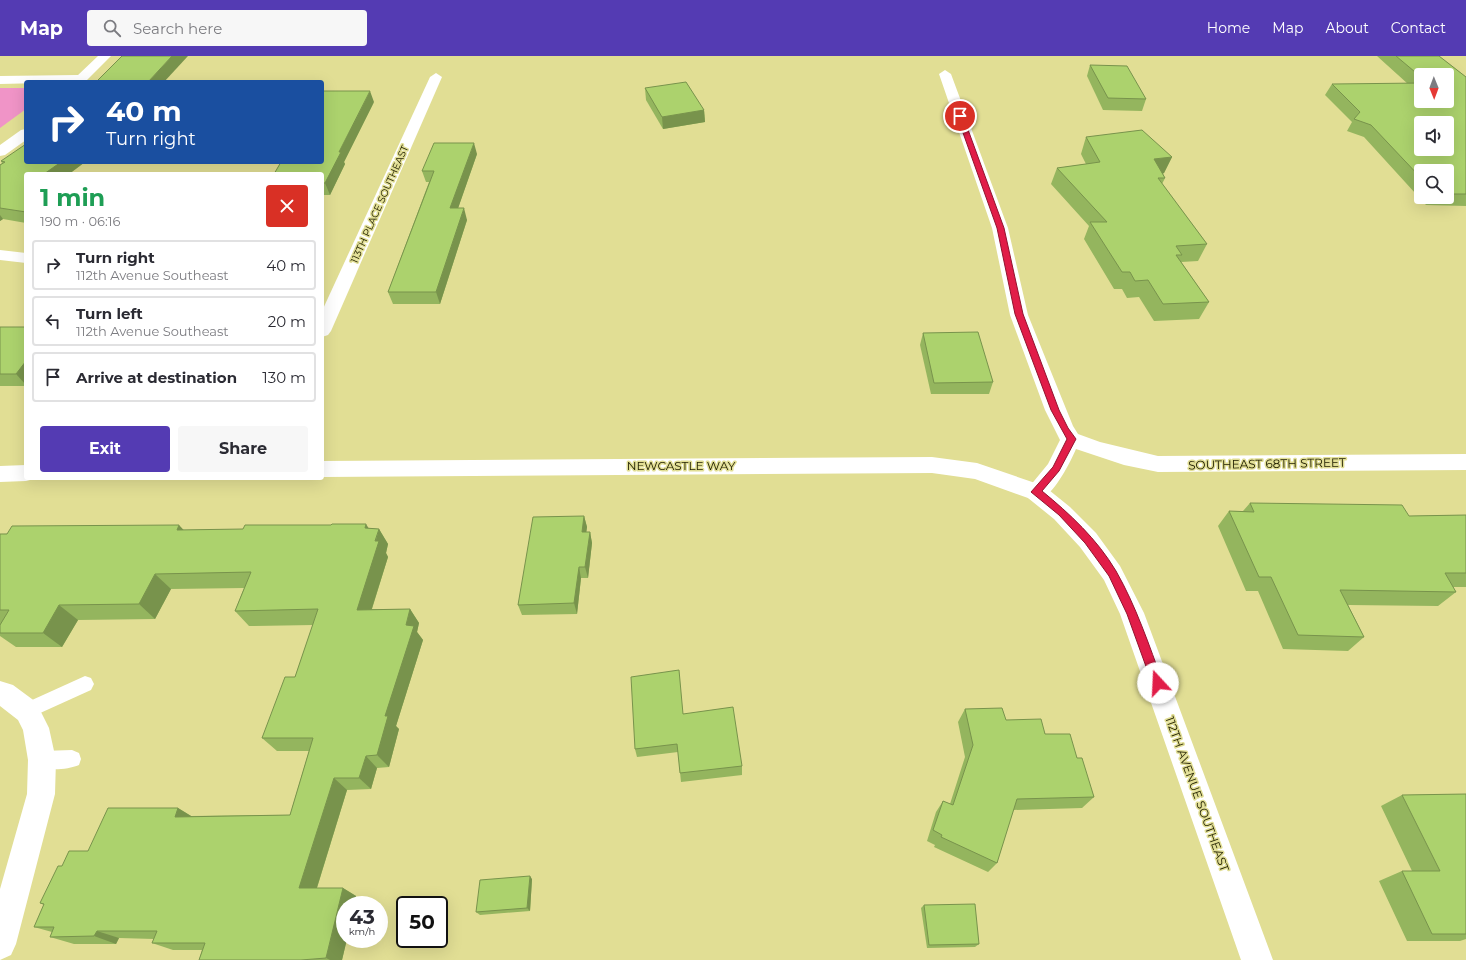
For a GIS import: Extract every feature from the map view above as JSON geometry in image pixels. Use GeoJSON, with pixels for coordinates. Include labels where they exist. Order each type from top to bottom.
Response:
{"type":"FeatureCollection","features":[{"type":"Feature","properties":{"kind":"street"},"geometry":{"type":"LineString","coordinates":[[0,80],[80,80],[105,56]]}},
{"type":"Feature","properties":{"kind":"street"},"geometry":{"type":"LineString","coordinates":[[945,74],[1000,228],[1019,314],[1055,410],[1064,430],[1071,439],[1056,469],[1036,492]]}},
{"type":"Feature","properties":{"kind":"street","name":"113TH PLACE SOUTHEAST"},"geometry":{"type":"LineString","coordinates":[[324,327],[436,77]]}},
{"type":"Feature","properties":{"kind":"street"},"geometry":{"type":"LineString","coordinates":[[0,152],[24,134]]}},
{"type":"Feature","properties":{"kind":"street"},"geometry":{"type":"LineString","coordinates":[[0,255],[24,258]]}},
{"type":"Feature","properties":{"kind":"street","name":"SOUTHEAST 68TH STREET"},"geometry":{"type":"LineString","coordinates":[[1071,439],[1130,460],[1158,464],[1466,462]]}},
{"type":"Feature","properties":{"kind":"street","name":"NEWCASTLE WAY"},"geometry":{"type":"LineString","coordinates":[[324,469],[932,465],[977,471],[1036,492]]}},
{"type":"Feature","properties":{"kind":"street"},"geometry":{"type":"LineString","coordinates":[[0,474],[24,473]]}},
{"type":"Feature","properties":{"kind":"street","name":"112TH AVENUE SOUTHEAST"},"geometry":{"type":"LineString","coordinates":[[1036,492],[1062,513],[1088,540],[1112,573],[1132,613],[1257,960]]}},
{"type":"Feature","properties":{"kind":"street"},"geometry":{"type":"LineString","coordinates":[[0,694],[4,694],[27,711],[36,728],[42,760],[41,794],[0,944]]}},
{"type":"Feature","properties":{"kind":"lane"},"geometry":{"type":"LineString","coordinates":[[27,711],[85,684]]}},
{"type":"Feature","properties":{"kind":"lane"},"geometry":{"type":"LineString","coordinates":[[42,760],[72,759]]}},
{"type":"Feature","properties":{"kind":"shaded area"},"geometry":{"type":"Polygon","coordinates":[[[0,88],[24,88],[24,110],[0,128],[0,88]]]}},
{"type":"Feature","properties":{"kind":"building"},"geometry":{"type":"Polygon","coordinates":[[[122,56],[172,56],[150,80],[98,80],[122,56]]]}},
{"type":"Feature","properties":{"kind":"building"},"geometry":{"type":"Polygon","coordinates":[[[1396,56],[1439,56],[1466,77],[1466,194],[1454,194],[1454,164],[1414,164],[1414,171],[1371,125],[1354,119],[1360,112],[1332,84],[1414,83],[1414,108],[1454,108],[1454,68],[1414,68],[1414,71],[1396,56]]]}},
{"type":"Feature","properties":{"kind":"building"},"geometry":{"type":"Polygon","coordinates":[[[1090,65],[1127,66],[1146,99],[1108,98],[1090,65]]]}},
{"type":"Feature","properties":{"kind":"building"},"geometry":{"type":"Polygon","coordinates":[[[686,82],[704,110],[662,117],[645,88],[686,82]]]}},
{"type":"Feature","properties":{"kind":"building"},"geometry":{"type":"Polygon","coordinates":[[[324,91],[370,91],[325,183],[324,172],[275,172],[280,164],[324,164],[324,91]]]}},
{"type":"Feature","properties":{"kind":"building"},"geometry":{"type":"Polygon","coordinates":[[[1142,130],[1172,157],[1154,159],[1165,178],[1158,178],[1207,244],[1176,246],[1182,255],[1176,255],[1209,302],[1163,304],[1148,280],[1135,281],[1130,272],[1122,272],[1090,222],[1107,222],[1057,168],[1100,162],[1086,137],[1142,130]]]}},
{"type":"Feature","properties":{"kind":"building"},"geometry":{"type":"Polygon","coordinates":[[[434,143],[474,143],[450,208],[464,208],[436,292],[388,292],[434,171],[422,171],[434,143]]]}},
{"type":"Feature","properties":{"kind":"building"},"geometry":{"type":"Polygon","coordinates":[[[24,145],[24,164],[58,164],[47,172],[24,172],[24,212],[0,208],[0,165],[5,162],[1,161],[24,145]]]}},
{"type":"Feature","properties":{"kind":"building"},"geometry":{"type":"Polygon","coordinates":[[[0,327],[24,327],[24,364],[16,374],[0,374],[0,327]]]}},
{"type":"Feature","properties":{"kind":"building"},"geometry":{"type":"Polygon","coordinates":[[[978,332],[993,382],[934,383],[923,333],[978,332]]]}},
{"type":"Feature","properties":{"kind":"building"},"geometry":{"type":"Polygon","coordinates":[[[1250,503],[1402,505],[1409,516],[1466,515],[1466,573],[1445,573],[1456,592],[1340,590],[1364,637],[1298,635],[1271,577],[1259,577],[1229,511],[1254,512],[1250,503]]]}},
{"type":"Feature","properties":{"kind":"building"},"geometry":{"type":"Polygon","coordinates":[[[584,516],[582,532],[590,532],[585,567],[579,567],[574,603],[518,605],[533,517],[584,516]]]}},
{"type":"Feature","properties":{"kind":"building"},"geometry":{"type":"Polygon","coordinates":[[[366,524],[365,528],[379,529],[375,541],[379,541],[357,610],[410,609],[406,625],[414,626],[385,716],[388,716],[377,755],[366,756],[359,778],[334,778],[299,888],[343,888],[341,896],[336,896],[336,917],[326,958],[301,960],[199,960],[205,943],[152,943],[157,931],[97,931],[94,936],[50,937],[54,927],[34,927],[44,904],[40,903],[58,866],[62,866],[69,851],[88,851],[108,808],[178,808],[175,817],[290,815],[313,738],[262,738],[285,677],[295,677],[318,609],[235,611],[251,572],[155,574],[139,604],[59,605],[43,633],[0,633],[0,625],[9,610],[0,610],[0,534],[7,534],[12,526],[179,525],[177,530],[243,529],[245,525],[366,524]]]}},
{"type":"Feature","properties":{"kind":"building"},"geometry":{"type":"Polygon","coordinates":[[[679,670],[683,714],[733,707],[742,766],[680,773],[677,744],[635,749],[631,677],[679,670]]]}},
{"type":"Feature","properties":{"kind":"building"},"geometry":{"type":"Polygon","coordinates":[[[1002,708],[1006,720],[1041,719],[1045,734],[1070,734],[1077,758],[1082,758],[1094,797],[1017,799],[997,863],[941,837],[942,835],[933,830],[943,801],[953,805],[973,745],[965,709],[1002,708]]]}},
{"type":"Feature","properties":{"kind":"building"},"geometry":{"type":"Polygon","coordinates":[[[1466,794],[1466,934],[1432,934],[1402,871],[1440,871],[1402,795],[1466,794]]]}},
{"type":"Feature","properties":{"kind":"building"},"geometry":{"type":"Polygon","coordinates":[[[530,876],[527,908],[476,912],[480,880],[530,876]]]}},
{"type":"Feature","properties":{"kind":"building"},"geometry":{"type":"Polygon","coordinates":[[[975,904],[979,944],[929,945],[924,905],[975,904]]]}},
{"type":"Feature","properties":{"kind":"route"},"geometry":{"type":"LineString","coordinates":[[960,116],[1000,228],[1008,258],[1019,314],[1055,410],[1064,430],[1071,439],[1056,469],[1036,492],[1062,513],[1088,540],[1112,573],[1132,613],[1158,683]]}}]}
